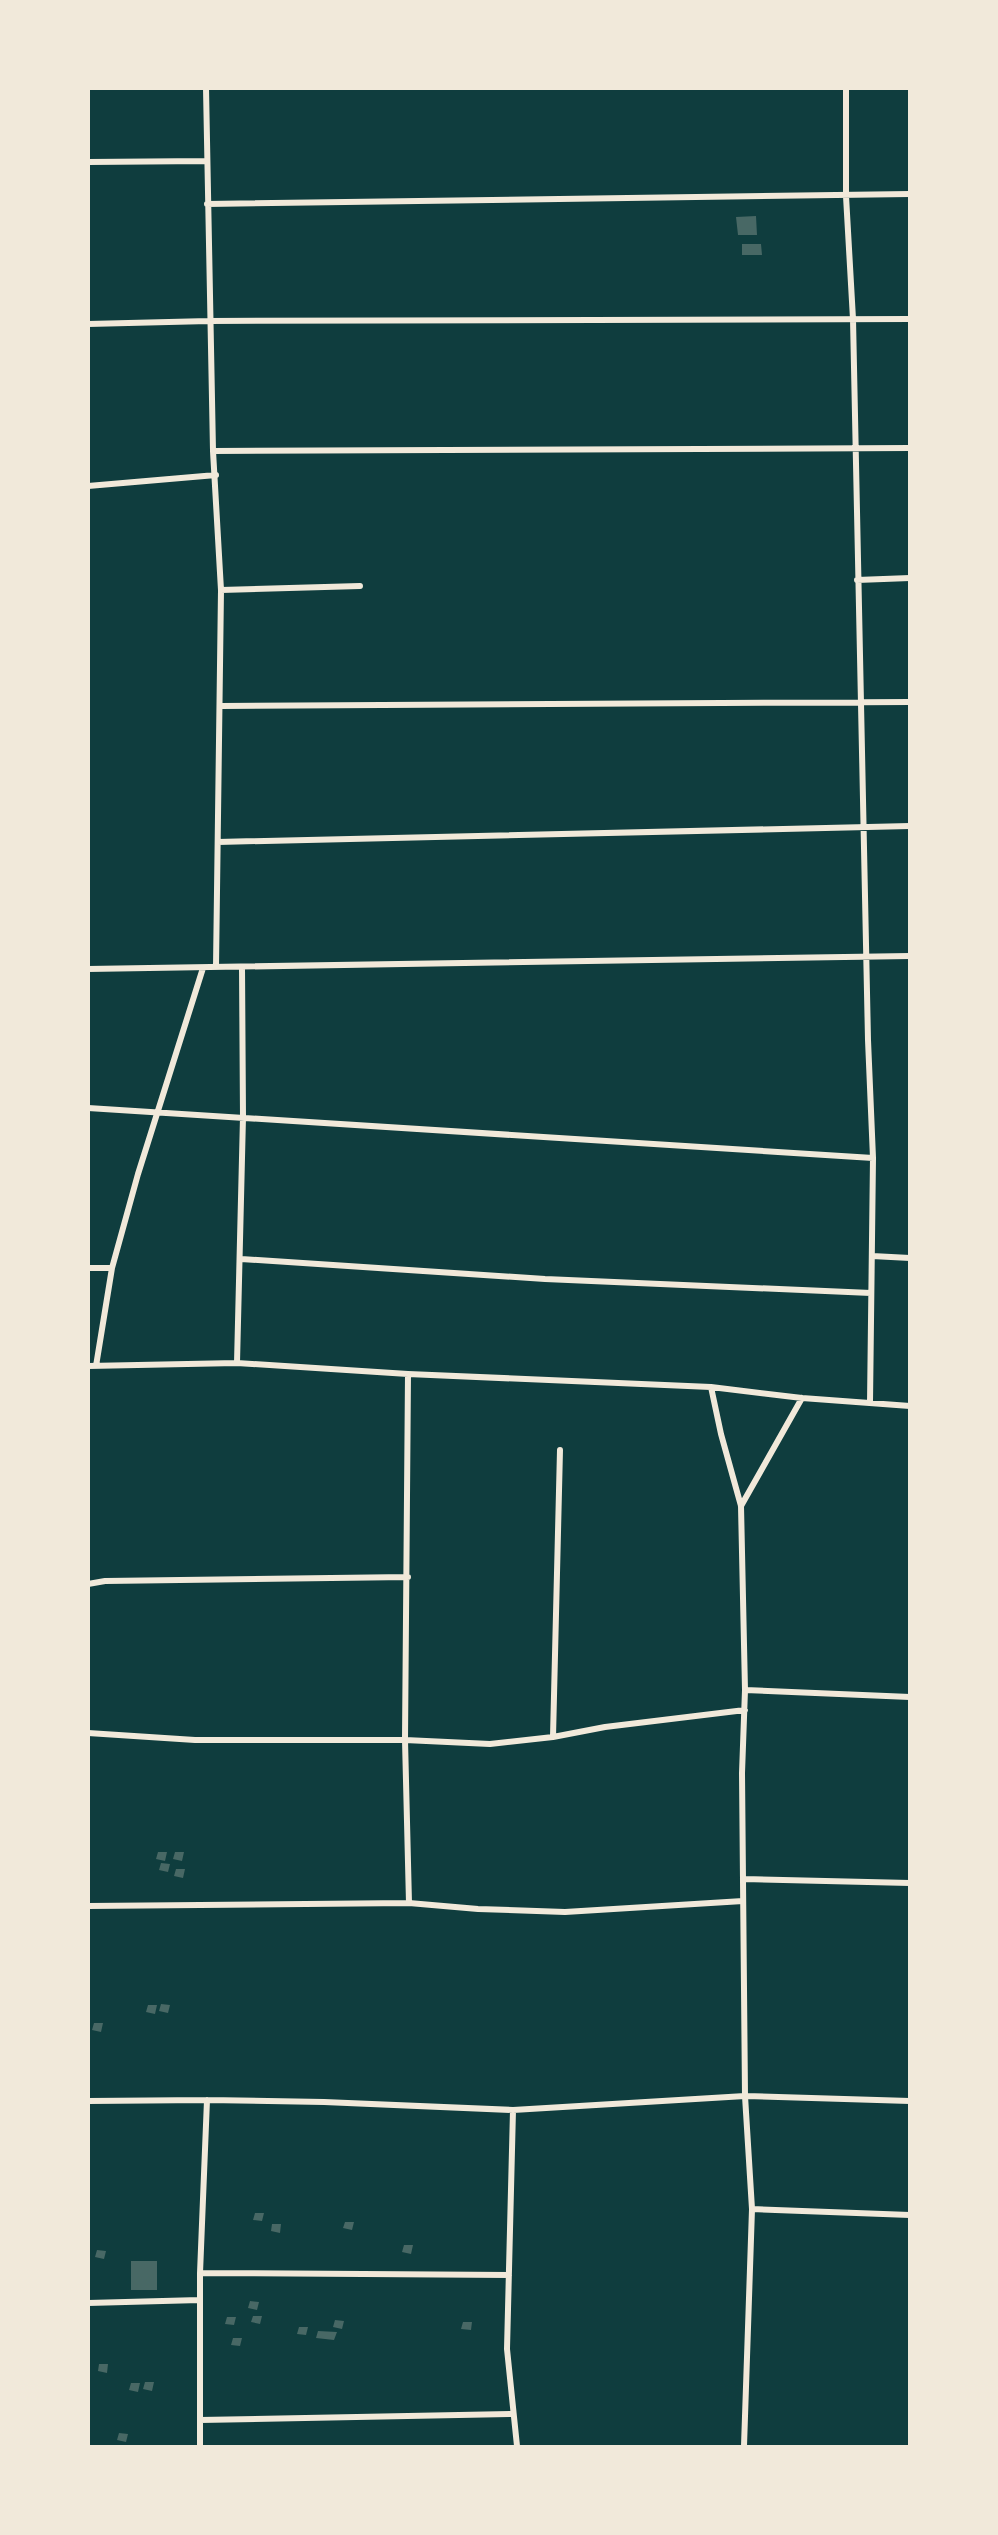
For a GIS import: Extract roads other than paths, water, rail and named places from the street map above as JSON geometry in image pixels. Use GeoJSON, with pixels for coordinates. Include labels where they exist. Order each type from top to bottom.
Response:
{"type":"FeatureCollection","features":[{"type":"Feature","properties":{"kind":"street"},"geometry":{"type":"LineString","coordinates":[[206,88],[209,321],[221,590],[216,968]]}},
{"type":"Feature","properties":{"kind":"street"},"geometry":{"type":"LineString","coordinates":[[846,88],[846,196],[853,319],[857,580],[873,1158],[870,1403]]}},
{"type":"Feature","properties":{"kind":"street"},"geometry":{"type":"LineString","coordinates":[[88,162],[207,161]]}},
{"type":"Feature","properties":{"kind":"street"},"geometry":{"type":"LineString","coordinates":[[207,204],[909,194]]}},
{"type":"Feature","properties":{"kind":"street"},"geometry":{"type":"LineString","coordinates":[[88,324],[209,321],[909,319]]}},
{"type":"Feature","properties":{"kind":"street"},"geometry":{"type":"LineString","coordinates":[[213,451],[909,448]]}},
{"type":"Feature","properties":{"kind":"street"},"geometry":{"type":"LineString","coordinates":[[88,486],[216,475]]}},
{"type":"Feature","properties":{"kind":"street"},"geometry":{"type":"LineString","coordinates":[[857,580],[909,579]]}},
{"type":"Feature","properties":{"kind":"street"},"geometry":{"type":"LineString","coordinates":[[221,590],[360,586]]}},
{"type":"Feature","properties":{"kind":"street"},"geometry":{"type":"LineString","coordinates":[[221,706],[909,702]]}},
{"type":"Feature","properties":{"kind":"street"},"geometry":{"type":"LineString","coordinates":[[218,842],[909,826]]}},
{"type":"Feature","properties":{"kind":"street"},"geometry":{"type":"LineString","coordinates":[[88,969],[909,956]]}},
{"type":"Feature","properties":{"kind":"street"},"geometry":{"type":"LineString","coordinates":[[237,1363],[243,1117],[242,967]]}},
{"type":"Feature","properties":{"kind":"street"},"geometry":{"type":"LineString","coordinates":[[203,968],[112,1268],[92,1366],[237,1363],[408,1374],[711,1387],[802,1398],[909,1406]]}},
{"type":"Feature","properties":{"kind":"street"},"geometry":{"type":"LineString","coordinates":[[88,1108],[873,1158]]}},
{"type":"Feature","properties":{"kind":"street"},"geometry":{"type":"LineString","coordinates":[[872,1256],[909,1258]]}},
{"type":"Feature","properties":{"kind":"street"},"geometry":{"type":"LineString","coordinates":[[241,1259],[545,1279],[871,1293]]}},
{"type":"Feature","properties":{"kind":"street"},"geometry":{"type":"LineString","coordinates":[[88,1268],[112,1268]]}},
{"type":"Feature","properties":{"kind":"street"},"geometry":{"type":"LineString","coordinates":[[408,1374],[405,1740],[409,1903]]}},
{"type":"Feature","properties":{"kind":"street"},"geometry":{"type":"LineString","coordinates":[[711,1387],[741,1506],[745,1690],[742,1773],[745,2096],[752,2209],[744,2446]]}},
{"type":"Feature","properties":{"kind":"street"},"geometry":{"type":"LineString","coordinates":[[741,1506],[802,1398]]}},
{"type":"Feature","properties":{"kind":"street"},"geometry":{"type":"LineString","coordinates":[[553,1737],[560,1450]]}},
{"type":"Feature","properties":{"kind":"street"},"geometry":{"type":"LineString","coordinates":[[88,1584],[105,1581],[408,1577]]}},
{"type":"Feature","properties":{"kind":"street"},"geometry":{"type":"LineString","coordinates":[[745,1690],[909,1697]]}},
{"type":"Feature","properties":{"kind":"street"},"geometry":{"type":"LineString","coordinates":[[88,1733],[195,1740],[405,1740],[490,1744],[553,1737],[605,1726],[745,1710]]}},
{"type":"Feature","properties":{"kind":"street"},"geometry":{"type":"LineString","coordinates":[[744,1879],[909,1883]]}},
{"type":"Feature","properties":{"kind":"street"},"geometry":{"type":"LineString","coordinates":[[88,1906],[409,1903],[565,1912],[743,1901]]}},
{"type":"Feature","properties":{"kind":"street"},"geometry":{"type":"LineString","coordinates":[[88,2101],[324,2102],[513,2110],[745,2096],[909,2102]]}},
{"type":"Feature","properties":{"kind":"street"},"geometry":{"type":"LineString","coordinates":[[200,2446],[200,2273],[207,2100]]}},
{"type":"Feature","properties":{"kind":"street"},"geometry":{"type":"LineString","coordinates":[[513,2110],[507,2349],[517,2446]]}},
{"type":"Feature","properties":{"kind":"street"},"geometry":{"type":"LineString","coordinates":[[752,2209],[909,2215]]}},
{"type":"Feature","properties":{"kind":"street"},"geometry":{"type":"LineString","coordinates":[[200,2273],[509,2275]]}},
{"type":"Feature","properties":{"kind":"street"},"geometry":{"type":"LineString","coordinates":[[88,2303],[200,2300]]}},
{"type":"Feature","properties":{"kind":"street"},"geometry":{"type":"LineString","coordinates":[[200,2420],[513,2414]]}}]}
